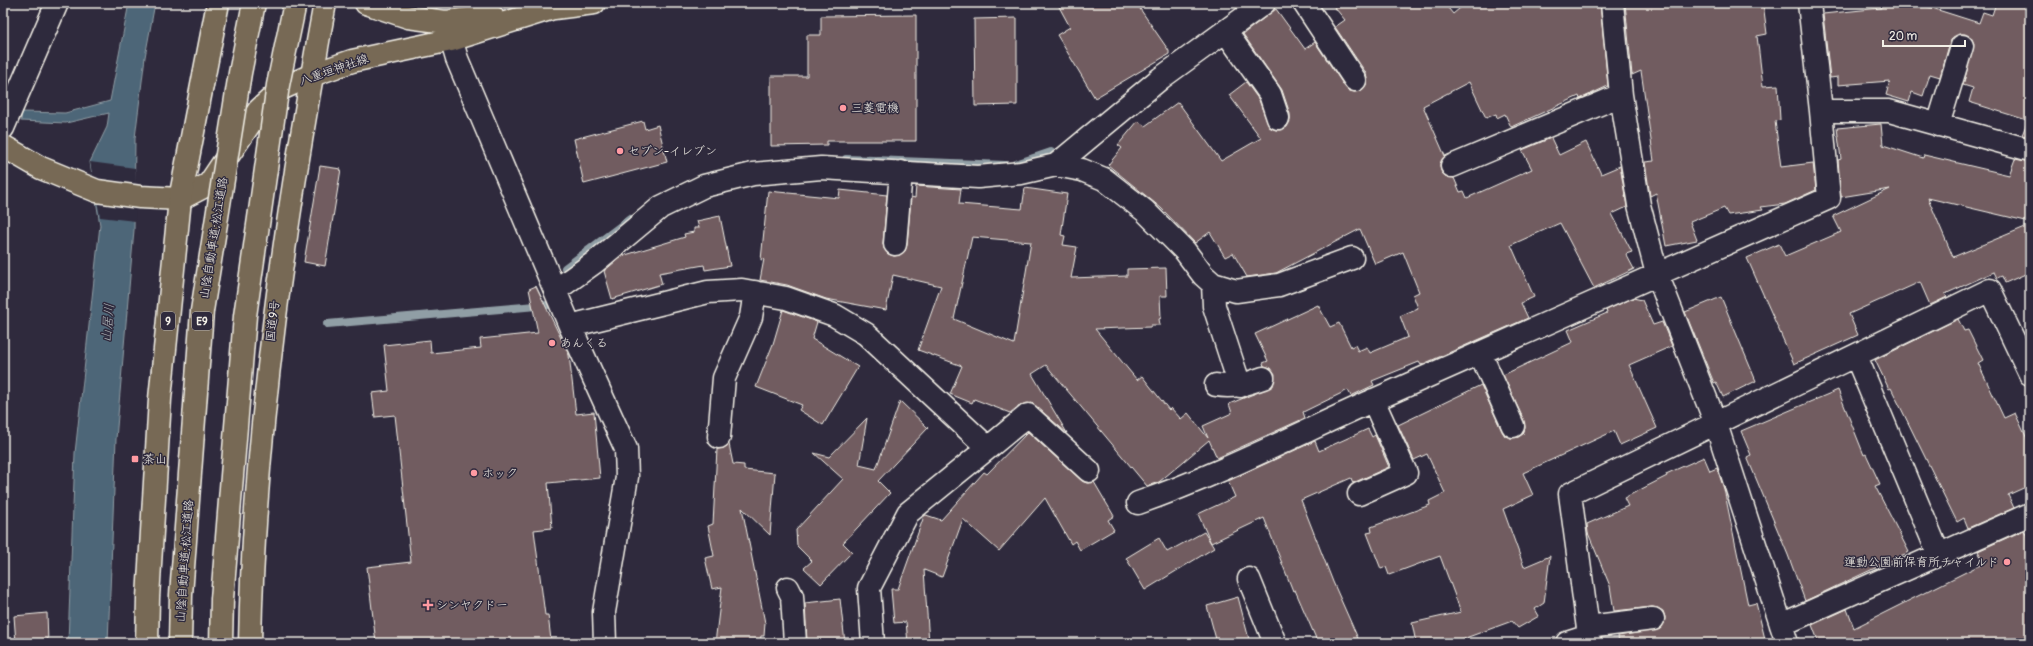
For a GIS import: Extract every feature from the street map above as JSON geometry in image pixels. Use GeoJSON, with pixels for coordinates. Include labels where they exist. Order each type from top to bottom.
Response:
{"type":"FeatureCollection","features":[{"type":"Feature","properties":{"kind":"main road","name":"9"},"geometry":{"type":"LineString","coordinates":[[147,643],[148,598],[160,399],[180,199],[218,3]]}},
{"type":"Feature","properties":{"kind":"main road","name":"山陰自動車道;松江道路"},"geometry":{"type":"LineString","coordinates":[[180,643],[181,595],[202,311],[240,74],[254,3]]}},
{"type":"Feature","properties":{"kind":"main road"},"geometry":{"type":"LineString","coordinates":[[221,643],[222,599],[245,316],[278,85],[295,3]]}},
{"type":"Feature","properties":{"kind":"main road","name":"国道9号"},"geometry":{"type":"LineString","coordinates":[[250,643],[260,440],[273,322],[312,74],[325,3]]}},
{"type":"Feature","properties":{"kind":"main road","name":"八重垣神社線"},"geometry":{"type":"LineString","coordinates":[[366,3],[449,31],[496,9],[594,3]]}},
{"type":"Feature","properties":{"kind":"main road","name":"八重垣神社線"},"geometry":{"type":"LineString","coordinates":[[3,146],[41,168],[97,191],[140,198],[180,199],[209,184],[258,110],[283,88],[312,74],[449,31],[563,6]]}},
{"type":"Feature","properties":{"kind":"street"},"geometry":{"type":"LineString","coordinates":[[3,128],[57,3]]}},
{"type":"Feature","properties":{"kind":"street"},"geometry":{"type":"LineString","coordinates":[[556,290],[595,262],[661,207],[704,186],[753,174],[821,168],[978,177],[1021,173],[1056,164],[1161,78],[1264,3]]}},
{"type":"Feature","properties":{"kind":"street"},"geometry":{"type":"LineString","coordinates":[[1304,3],[1355,80]]}},
{"type":"Feature","properties":{"kind":"street"},"geometry":{"type":"LineString","coordinates":[[1612,3],[1621,95],[1639,205],[1656,274],[1716,424],[1784,634],[1939,555],[2030,514]]}},
{"type":"Feature","properties":{"kind":"street"},"geometry":{"type":"LineString","coordinates":[[1138,504],[1228,468],[1373,400],[1829,198],[1809,3]]}},
{"type":"Feature","properties":{"kind":"street"},"geometry":{"type":"LineString","coordinates":[[449,31],[463,73],[535,245],[626,449],[627,477],[604,612],[605,643]]}},
{"type":"Feature","properties":{"kind":"street"},"geometry":{"type":"LineString","coordinates":[[1226,32],[1270,94],[1278,118]]}},
{"type":"Feature","properties":{"kind":"street"},"geometry":{"type":"LineString","coordinates":[[1938,125],[1962,46]]}},
{"type":"Feature","properties":{"kind":"street"},"geometry":{"type":"LineString","coordinates":[[1452,166],[1621,95]]}},
{"type":"Feature","properties":{"kind":"street"},"geometry":{"type":"LineString","coordinates":[[1821,111],[1889,111],[2030,150]]}},
{"type":"Feature","properties":{"kind":"street"},"geometry":{"type":"LineString","coordinates":[[1056,164],[1082,170],[1104,179],[1145,212],[1185,252],[1203,275],[1213,284],[1236,291],[1279,284],[1352,258]]}},
{"type":"Feature","properties":{"kind":"street"},"geometry":{"type":"LineString","coordinates":[[895,244],[901,172]]}},
{"type":"Feature","properties":{"kind":"street"},"geometry":{"type":"LineString","coordinates":[[1213,284],[1214,306],[1240,386]]}},
{"type":"Feature","properties":{"kind":"street"},"geometry":{"type":"LineString","coordinates":[[570,326],[708,292],[742,290],[786,298],[834,314],[866,334],[988,448]]}},
{"type":"Feature","properties":{"kind":"street"},"geometry":{"type":"LineString","coordinates":[[1589,635],[1570,494],[1990,290],[2030,374]]}},
{"type":"Feature","properties":{"kind":"street"},"geometry":{"type":"LineString","coordinates":[[719,437],[724,378],[751,317],[756,292]]}},
{"type":"Feature","properties":{"kind":"street"},"geometry":{"type":"LineString","coordinates":[[1480,353],[1513,426]]}},
{"type":"Feature","properties":{"kind":"street"},"geometry":{"type":"LineString","coordinates":[[1856,356],[1939,555]]}},
{"type":"Feature","properties":{"kind":"street"},"geometry":{"type":"LineString","coordinates":[[1216,385],[1228,387],[1240,386],[1263,378]]}},
{"type":"Feature","properties":{"kind":"street"},"geometry":{"type":"LineString","coordinates":[[1359,494],[1406,473],[1373,400]]}},
{"type":"Feature","properties":{"kind":"street"},"geometry":{"type":"LineString","coordinates":[[873,643],[868,588],[908,513],[1028,415],[1089,471]]}},
{"type":"Feature","properties":{"kind":"street"},"geometry":{"type":"LineString","coordinates":[[1249,579],[1275,643]]}},
{"type":"Feature","properties":{"kind":"street"},"geometry":{"type":"LineString","coordinates":[[788,588],[792,596],[795,643]]}},
{"type":"Feature","properties":{"kind":"street"},"geometry":{"type":"LineString","coordinates":[[1567,643],[1589,635],[1654,619]]}},
{"type":"Feature","properties":{"kind":"water","name":"山居川"},"geometry":{"type":"Polygon","coordinates":[[[129,3],[155,3],[145,57],[135,138],[134,230],[116,439],[108,643],[68,643],[75,453],[100,225],[90,162],[107,127],[109,113],[66,123],[21,121],[22,112],[65,113],[110,101],[129,3]]]}},
{"type":"Feature","properties":{"kind":"pier"},"geometry":{"type":"Polygon","coordinates":[[[90,162],[135,168],[135,221],[100,217],[90,162]]]}},
{"type":"Feature","properties":{"kind":"building"},"geometry":{"type":"Polygon","coordinates":[[[1057,3],[1136,3],[1169,51],[1169,54],[1095,98],[1057,35],[1070,27],[1057,3]]]}},
{"type":"Feature","properties":{"kind":"building"},"geometry":{"type":"Polygon","coordinates":[[[1331,3],[1444,3],[1453,14],[1466,3],[1600,3],[1608,86],[1580,99],[1579,96],[1511,127],[1505,114],[1497,118],[1496,114],[1486,118],[1469,82],[1423,106],[1445,156],[1440,164],[1441,171],[1445,176],[1454,178],[1460,192],[1464,191],[1467,198],[1532,169],[1522,150],[1551,138],[1559,155],[1586,142],[1601,174],[1620,166],[1627,207],[1612,214],[1632,252],[1626,254],[1634,269],[1594,288],[1560,223],[1511,245],[1534,297],[1521,303],[1528,318],[1421,365],[1419,362],[1372,381],[1374,385],[1351,396],[1348,390],[1303,412],[1305,418],[1217,458],[1209,440],[1159,482],[1147,486],[1046,365],[1032,374],[1067,433],[1032,403],[1020,405],[1010,413],[974,399],[972,403],[950,394],[962,366],[918,350],[941,286],[893,275],[886,310],[826,299],[787,285],[760,280],[764,259],[761,260],[768,191],[839,198],[840,190],[887,195],[883,243],[884,249],[888,254],[894,256],[900,255],[905,251],[907,245],[911,197],[915,198],[916,186],[961,189],[959,204],[1022,209],[1025,188],[1067,194],[1061,235],[1065,236],[1063,245],[1077,247],[1071,278],[1127,276],[1127,269],[1166,268],[1167,296],[1160,296],[1160,325],[1151,325],[1150,327],[1095,329],[1137,380],[1142,376],[1169,410],[1171,408],[1181,419],[1188,413],[1208,438],[1203,426],[1232,413],[1229,404],[1273,386],[1275,374],[1271,368],[1264,366],[1263,363],[1268,361],[1255,334],[1318,305],[1330,327],[1339,323],[1351,347],[1355,345],[1358,351],[1367,347],[1370,353],[1408,337],[1400,316],[1418,308],[1413,295],[1419,292],[1403,252],[1375,264],[1360,229],[1276,273],[1247,277],[1233,253],[1225,257],[1210,232],[1195,243],[1161,208],[1108,165],[1122,148],[1118,145],[1138,121],[1145,126],[1178,102],[1221,161],[1261,138],[1229,95],[1246,82],[1259,100],[1269,127],[1276,130],[1282,130],[1287,127],[1290,121],[1290,114],[1282,90],[1243,34],[1276,9],[1305,49],[1315,42],[1345,87],[1350,91],[1355,92],[1362,90],[1366,85],[1366,73],[1335,27],[1345,20],[1331,3]],[[972,237],[954,319],[1014,344],[1031,242],[972,237]]]}},
{"type":"Feature","properties":{"kind":"building"},"geometry":{"type":"Polygon","coordinates":[[[1625,3],[1763,3],[1767,34],[1757,36],[1763,86],[1778,85],[1780,120],[1775,121],[1781,167],[1813,163],[1816,190],[1785,204],[1761,207],[1763,210],[1728,215],[1724,208],[1690,222],[1697,240],[1666,246],[1656,193],[1650,196],[1645,162],[1654,161],[1641,71],[1632,75],[1625,3]]]}},
{"type":"Feature","properties":{"kind":"building"},"geometry":{"type":"Polygon","coordinates":[[[1882,3],[1916,3],[1979,23],[1983,12],[1992,15],[1996,3],[2030,3],[2030,121],[1969,102],[1973,88],[1963,85],[1974,44],[1971,37],[1965,34],[1959,34],[1953,37],[1950,42],[1940,77],[1930,74],[1923,96],[1912,92],[1909,102],[1886,95],[1890,81],[1838,85],[1838,77],[1830,78],[1823,14],[1881,8],[1882,3]]]}},
{"type":"Feature","properties":{"kind":"building","name":"三菱電機"},"geometry":{"type":"Polygon","coordinates":[[[916,15],[916,141],[827,141],[827,145],[771,146],[771,76],[807,76],[807,35],[821,35],[821,16],[916,15]]]}},
{"type":"Feature","properties":{"kind":"building"},"geometry":{"type":"Polygon","coordinates":[[[1017,18],[1017,105],[975,106],[974,19],[1017,18]]]}},
{"type":"Feature","properties":{"kind":"building","name":"セブン-イレブン"},"geometry":{"type":"Polygon","coordinates":[[[643,121],[645,129],[658,125],[667,162],[584,184],[574,139],[643,121]]]}},
{"type":"Feature","properties":{"kind":"building"},"geometry":{"type":"Polygon","coordinates":[[[1881,124],[1883,145],[1923,158],[1924,155],[2009,175],[2015,159],[2030,162],[2030,222],[1928,198],[1953,257],[2030,225],[2030,272],[2005,283],[2002,276],[1997,278],[1994,272],[1945,294],[1947,297],[1930,305],[1920,282],[1849,314],[1858,335],[1794,364],[1747,258],[1779,244],[1785,256],[1841,232],[1833,216],[1890,189],[1841,197],[1838,160],[1841,159],[1837,128],[1881,124]]]}},
{"type":"Feature","properties":{"kind":"building"},"geometry":{"type":"Polygon","coordinates":[[[2026,125],[2030,126],[2030,137],[2022,135],[2026,125]]]}},
{"type":"Feature","properties":{"kind":"building"},"geometry":{"type":"Polygon","coordinates":[[[320,166],[341,169],[325,266],[304,262],[320,166]]]}},
{"type":"Feature","properties":{"kind":"building"},"geometry":{"type":"Polygon","coordinates":[[[720,216],[730,266],[705,270],[704,265],[659,273],[662,284],[612,299],[604,271],[622,256],[685,237],[684,234],[694,232],[694,228],[699,228],[697,221],[720,216]]]}},
{"type":"Feature","properties":{"kind":"building"},"geometry":{"type":"Polygon","coordinates":[[[536,286],[569,355],[576,414],[594,412],[600,478],[548,483],[552,528],[534,530],[545,615],[548,615],[551,640],[527,643],[376,643],[367,567],[411,562],[395,415],[375,417],[372,393],[389,391],[384,345],[430,340],[431,353],[481,348],[480,339],[538,333],[529,289],[536,286]]]}},
{"type":"Feature","properties":{"kind":"building"},"geometry":{"type":"Polygon","coordinates":[[[1721,297],[1756,381],[1723,397],[1716,382],[1714,383],[1685,312],[1721,297]]]}},
{"type":"Feature","properties":{"kind":"building"},"geometry":{"type":"Polygon","coordinates":[[[1633,298],[1642,300],[1653,325],[1662,322],[1672,346],[1629,365],[1657,428],[1620,445],[1614,431],[1523,473],[1533,495],[1503,509],[1524,567],[1550,556],[1544,603],[1535,609],[1539,616],[1518,628],[1512,621],[1452,643],[1416,643],[1412,623],[1461,612],[1440,556],[1389,575],[1386,567],[1381,569],[1367,533],[1372,532],[1371,527],[1430,505],[1429,501],[1445,493],[1427,454],[1414,460],[1398,425],[1481,385],[1505,436],[1511,438],[1518,437],[1523,434],[1525,428],[1524,421],[1503,375],[1573,342],[1568,330],[1607,313],[1606,310],[1633,298]]]}},
{"type":"Feature","properties":{"kind":"building"},"geometry":{"type":"Polygon","coordinates":[[[783,310],[817,322],[812,339],[858,367],[823,425],[799,410],[802,405],[756,387],[773,344],[783,310]]]}},
{"type":"Feature","properties":{"kind":"building"},"geometry":{"type":"Polygon","coordinates":[[[1958,319],[1964,331],[1968,330],[1983,360],[1978,363],[2004,418],[2015,413],[2030,445],[2030,485],[2008,495],[2014,508],[1968,528],[1964,518],[1957,522],[1891,388],[1889,389],[1875,360],[1958,319]]]}},
{"type":"Feature","properties":{"kind":"building"},"geometry":{"type":"Polygon","coordinates":[[[1838,390],[1864,455],[1866,454],[1880,484],[1875,486],[1909,552],[1805,601],[1788,555],[1747,457],[1751,455],[1741,431],[1838,390]]]}},
{"type":"Feature","properties":{"kind":"building"},"geometry":{"type":"Polygon","coordinates":[[[900,401],[928,428],[878,481],[890,493],[843,543],[852,552],[821,584],[804,568],[812,561],[797,546],[796,530],[843,479],[814,453],[829,457],[867,418],[859,465],[876,469],[900,401]]]}},
{"type":"Feature","properties":{"kind":"building"},"geometry":{"type":"Polygon","coordinates":[[[1368,429],[1372,437],[1375,435],[1389,467],[1353,483],[1351,478],[1301,500],[1333,582],[1360,643],[1318,643],[1295,590],[1293,591],[1264,518],[1211,543],[1198,514],[1235,497],[1228,481],[1315,441],[1319,451],[1368,429]]]}},
{"type":"Feature","properties":{"kind":"building"},"geometry":{"type":"Polygon","coordinates":[[[1028,432],[1081,480],[1087,483],[1094,482],[1114,516],[1108,520],[1114,530],[1080,550],[1075,541],[1071,544],[1045,498],[999,551],[963,519],[942,577],[924,570],[929,643],[908,643],[906,622],[894,623],[891,589],[898,589],[924,516],[926,515],[941,520],[984,472],[987,474],[1028,432]]]}},
{"type":"Feature","properties":{"kind":"building"},"geometry":{"type":"Polygon","coordinates":[[[729,444],[733,464],[744,465],[744,470],[775,473],[770,535],[742,508],[765,623],[764,636],[761,636],[760,643],[715,643],[722,587],[712,589],[705,558],[714,556],[708,526],[713,524],[717,449],[724,448],[729,444]]]}},
{"type":"Feature","properties":{"kind":"building"},"geometry":{"type":"Polygon","coordinates":[[[1704,457],[1710,471],[1717,468],[1724,489],[1748,605],[1756,603],[1766,643],[1619,643],[1618,636],[1660,629],[1664,624],[1665,617],[1663,611],[1652,607],[1614,611],[1610,586],[1588,533],[1587,524],[1628,506],[1624,498],[1667,476],[1666,474],[1704,457]]]}},
{"type":"Feature","properties":{"kind":"building"},"geometry":{"type":"Polygon","coordinates":[[[2024,530],[2030,543],[2030,643],[1819,643],[1812,625],[1847,609],[1854,628],[1984,563],[1978,551],[2024,530]]]}},
{"type":"Feature","properties":{"kind":"building"},"geometry":{"type":"Polygon","coordinates":[[[1204,532],[1214,548],[1145,590],[1126,558],[1159,538],[1167,552],[1204,532]]]}},
{"type":"Feature","properties":{"kind":"building"},"geometry":{"type":"Polygon","coordinates":[[[1238,597],[1250,643],[1217,643],[1207,606],[1238,597]]]}},
{"type":"Feature","properties":{"kind":"building"},"geometry":{"type":"Polygon","coordinates":[[[840,599],[845,643],[807,643],[805,603],[840,599]]]}},
{"type":"Feature","properties":{"kind":"building"},"geometry":{"type":"Polygon","coordinates":[[[47,613],[48,643],[16,643],[14,616],[47,613]]]}},
{"type":"Feature","properties":{"kind":"waterway"},"geometry":{"type":"LineString","coordinates":[[1016,164],[1051,152]]}},
{"type":"Feature","properties":{"kind":"waterway"},"geometry":{"type":"LineString","coordinates":[[846,159],[1005,165]]}},
{"type":"Feature","properties":{"kind":"waterway"},"geometry":{"type":"LineString","coordinates":[[568,273],[565,268],[630,219]]}},
{"type":"Feature","properties":{"kind":"waterway"},"geometry":{"type":"LineString","coordinates":[[327,324],[548,305]]}},
{"type":"Feature","properties":{"kind":"place","name":"三菱電機"},"geometry":{"type":"Point","coordinates":[843,108]}},
{"type":"Feature","properties":{"kind":"place","name":"セブン-イレブン"},"geometry":{"type":"Point","coordinates":[620,151]}},
{"type":"Feature","properties":{"kind":"place","name":"あんくる"},"geometry":{"type":"Point","coordinates":[552,343]}},
{"type":"Feature","properties":{"kind":"place","name":"茶山"},"geometry":{"type":"Point","coordinates":[135,459]}},
{"type":"Feature","properties":{"kind":"place","name":"ホック"},"geometry":{"type":"Point","coordinates":[474,473]}},
{"type":"Feature","properties":{"kind":"place","name":"運動公園前保育所チャイルド"},"geometry":{"type":"Point","coordinates":[2007,562]}},
{"type":"Feature","properties":{"kind":"place","name":"シンヤクドー"},"geometry":{"type":"Point","coordinates":[428,605]}}]}
